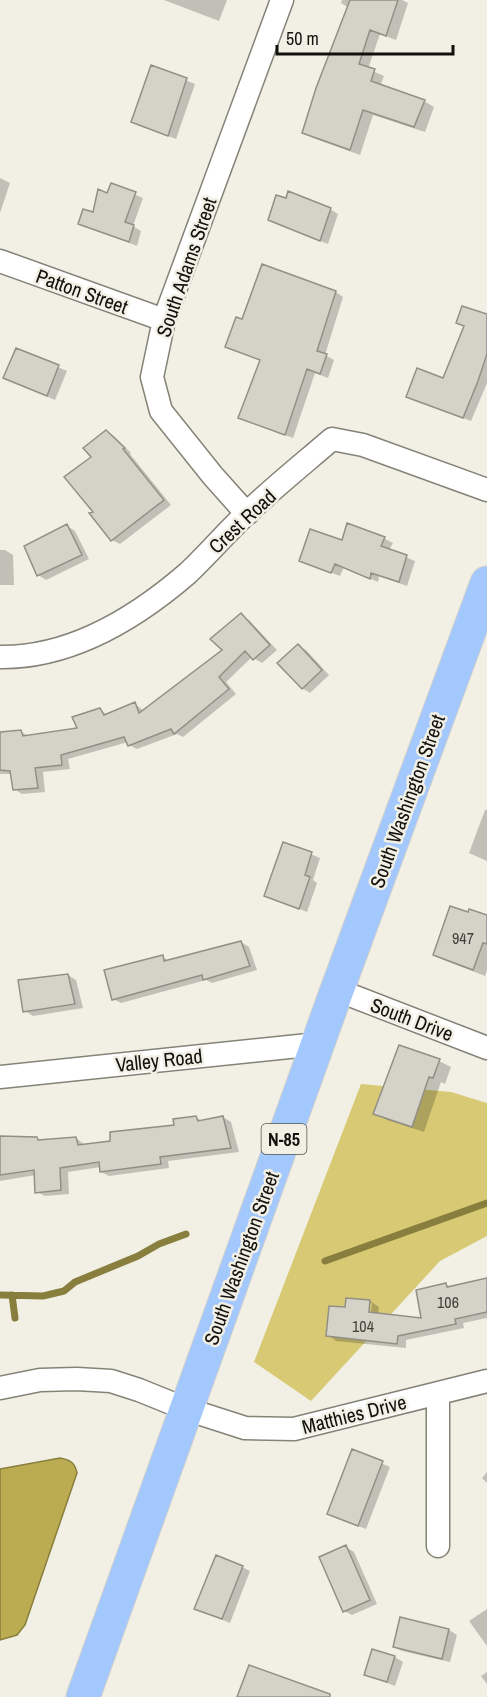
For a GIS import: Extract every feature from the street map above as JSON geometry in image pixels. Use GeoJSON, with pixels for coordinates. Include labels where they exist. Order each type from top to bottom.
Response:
{"type":"FeatureCollection","features":[{"type":"Feature","properties":{"kind":"main road","name":"South Washington Street"},"geometry":{"type":"LineString","coordinates":[[83,1697],[337,990],[487,583]]}},
{"type":"Feature","properties":{"kind":"street","name":"South Adams Street"},"geometry":{"type":"LineString","coordinates":[[247,513],[213,476],[161,411],[152,377],[164,320],[282,0]]}},
{"type":"Feature","properties":{"kind":"street","name":"Patton Street"},"geometry":{"type":"LineString","coordinates":[[0,261],[164,320]]}},
{"type":"Feature","properties":{"kind":"street","name":"Crest Road"},"geometry":{"type":"LineString","coordinates":[[0,657],[61,648],[106,631],[147,606],[188,572],[247,513],[332,439],[363,445],[487,490]]}},
{"type":"Feature","properties":{"kind":"street","name":"South Drive"},"geometry":{"type":"LineString","coordinates":[[337,990],[487,1048]]}},
{"type":"Feature","properties":{"kind":"street","name":"Valley Road"},"geometry":{"type":"LineString","coordinates":[[0,1077],[318,1044]]}},
{"type":"Feature","properties":{"kind":"street","name":"Matthies Drive"},"geometry":{"type":"LineString","coordinates":[[0,1388],[40,1380],[111,1381],[186,1410],[244,1428],[294,1429],[487,1381]]}},
{"type":"Feature","properties":{"kind":"street"},"geometry":{"type":"LineString","coordinates":[[438,1394],[438,1546]]}},
{"type":"Feature","properties":{"kind":"shaded area"},"geometry":{"type":"Polygon","coordinates":[[[361,1084],[451,1092],[487,1103],[487,1236],[440,1261],[311,1401],[254,1362],[361,1084]]]}},
{"type":"Feature","properties":{"kind":"shaded area"},"geometry":{"type":"Polygon","coordinates":[[[60,1458],[72,1462],[77,1473],[25,1625],[17,1635],[0,1640],[0,1469],[60,1458]]]}},
{"type":"Feature","properties":{"kind":"building"},"geometry":{"type":"Polygon","coordinates":[[[350,0],[398,0],[386,36],[370,30],[359,64],[375,69],[371,81],[425,100],[414,127],[363,110],[350,150],[302,133],[316,88],[350,0]]]}},
{"type":"Feature","properties":{"kind":"building"},"geometry":{"type":"Polygon","coordinates":[[[151,65],[187,78],[168,136],[131,122],[151,65]]]}},
{"type":"Feature","properties":{"kind":"building"},"geometry":{"type":"Polygon","coordinates":[[[111,183],[136,192],[125,222],[134,225],[129,242],[78,224],[83,209],[93,212],[98,189],[107,193],[111,183]]]}},
{"type":"Feature","properties":{"kind":"building"},"geometry":{"type":"Polygon","coordinates":[[[288,191],[331,208],[320,241],[268,220],[276,195],[286,198],[288,191]]]}},
{"type":"Feature","properties":{"kind":"building"},"geometry":{"type":"Polygon","coordinates":[[[262,264],[336,291],[317,351],[327,354],[320,374],[307,369],[285,435],[238,418],[260,360],[225,347],[236,317],[242,319],[262,264]]]}},
{"type":"Feature","properties":{"kind":"building"},"geometry":{"type":"Polygon","coordinates":[[[462,306],[487,314],[487,354],[463,418],[406,397],[417,368],[443,378],[464,326],[456,323],[462,306]]]}},
{"type":"Feature","properties":{"kind":"building"},"geometry":{"type":"Polygon","coordinates":[[[16,348],[59,365],[47,396],[3,378],[16,348]]]}},
{"type":"Feature","properties":{"kind":"building"},"geometry":{"type":"Polygon","coordinates":[[[106,430],[125,448],[123,449],[164,500],[111,541],[89,513],[93,512],[64,477],[91,457],[83,448],[106,430]]]}},
{"type":"Feature","properties":{"kind":"building"},"geometry":{"type":"Polygon","coordinates":[[[347,523],[385,537],[381,546],[407,555],[399,582],[371,573],[370,579],[335,564],[331,573],[299,561],[310,529],[342,540],[347,523]]]}},
{"type":"Feature","properties":{"kind":"building"},"geometry":{"type":"Polygon","coordinates":[[[67,524],[82,555],[37,576],[24,546],[67,524]]]}},
{"type":"Feature","properties":{"kind":"building"},"geometry":{"type":"Polygon","coordinates":[[[241,613],[270,645],[253,660],[245,651],[219,677],[229,689],[174,734],[171,729],[128,746],[124,737],[61,755],[62,765],[35,768],[38,788],[13,790],[10,771],[0,770],[0,732],[21,730],[23,736],[77,728],[72,717],[100,708],[104,715],[135,702],[139,713],[222,650],[210,639],[241,613]]]}},
{"type":"Feature","properties":{"kind":"building"},"geometry":{"type":"Polygon","coordinates":[[[298,644],[322,670],[302,689],[277,663],[298,644]]]}},
{"type":"Feature","properties":{"kind":"building"},"geometry":{"type":"Polygon","coordinates":[[[283,842],[312,852],[305,875],[310,877],[299,909],[264,896],[283,842]]]}},
{"type":"Feature","properties":{"kind":"building"},"geometry":{"type":"Polygon","coordinates":[[[450,906],[487,915],[487,944],[483,943],[473,970],[433,955],[450,906]]]}},
{"type":"Feature","properties":{"kind":"building"},"geometry":{"type":"Polygon","coordinates":[[[241,941],[250,966],[203,980],[202,975],[112,1000],[104,970],[163,955],[164,961],[241,941]]]}},
{"type":"Feature","properties":{"kind":"building"},"geometry":{"type":"Polygon","coordinates":[[[68,974],[75,1004],[23,1012],[18,980],[68,974]]]}},
{"type":"Feature","properties":{"kind":"building"},"geometry":{"type":"Polygon","coordinates":[[[399,1045],[440,1059],[433,1078],[429,1077],[412,1127],[373,1114],[399,1045]]]}},
{"type":"Feature","properties":{"kind":"building"},"geometry":{"type":"Polygon","coordinates":[[[196,1116],[198,1121],[223,1116],[231,1148],[160,1157],[161,1164],[100,1172],[99,1162],[60,1168],[61,1190],[35,1193],[34,1170],[0,1175],[0,1136],[37,1137],[38,1140],[76,1137],[78,1145],[110,1141],[110,1132],[174,1125],[173,1119],[196,1116]]]}},
{"type":"Feature","properties":{"kind":"building"},"geometry":{"type":"Polygon","coordinates":[[[487,1278],[487,1312],[455,1319],[456,1324],[398,1336],[397,1344],[326,1336],[329,1306],[345,1307],[346,1298],[370,1300],[369,1312],[421,1318],[416,1290],[446,1283],[447,1287],[487,1278]]]}},
{"type":"Feature","properties":{"kind":"building"},"geometry":{"type":"Polygon","coordinates":[[[352,1449],[383,1461],[358,1526],[327,1514],[352,1449]]]}},
{"type":"Feature","properties":{"kind":"building"},"geometry":{"type":"Polygon","coordinates":[[[346,1545],[370,1600],[343,1612],[319,1557],[346,1545]]]}},
{"type":"Feature","properties":{"kind":"building"},"geometry":{"type":"Polygon","coordinates":[[[216,1555],[243,1566],[222,1619],[194,1609],[216,1555]]]}},
{"type":"Feature","properties":{"kind":"building"},"geometry":{"type":"Polygon","coordinates":[[[400,1617],[449,1629],[442,1659],[393,1647],[400,1617]]]}},
{"type":"Feature","properties":{"kind":"building"},"geometry":{"type":"Polygon","coordinates":[[[372,1649],[395,1656],[387,1682],[364,1675],[372,1649]]]}},
{"type":"Feature","properties":{"kind":"building"},"geometry":{"type":"Polygon","coordinates":[[[249,1665],[330,1694],[330,1697],[237,1697],[249,1665]]]}},
{"type":"Feature","properties":{"kind":"waterway"},"geometry":{"type":"LineString","coordinates":[[325,1261],[487,1203]]}},
{"type":"Feature","properties":{"kind":"waterway"},"geometry":{"type":"LineString","coordinates":[[0,1295],[43,1296],[64,1291],[75,1282],[186,1234]]}},
{"type":"Feature","properties":{"kind":"waterway"},"geometry":{"type":"LineString","coordinates":[[12,1295],[15,1318]]}}]}
